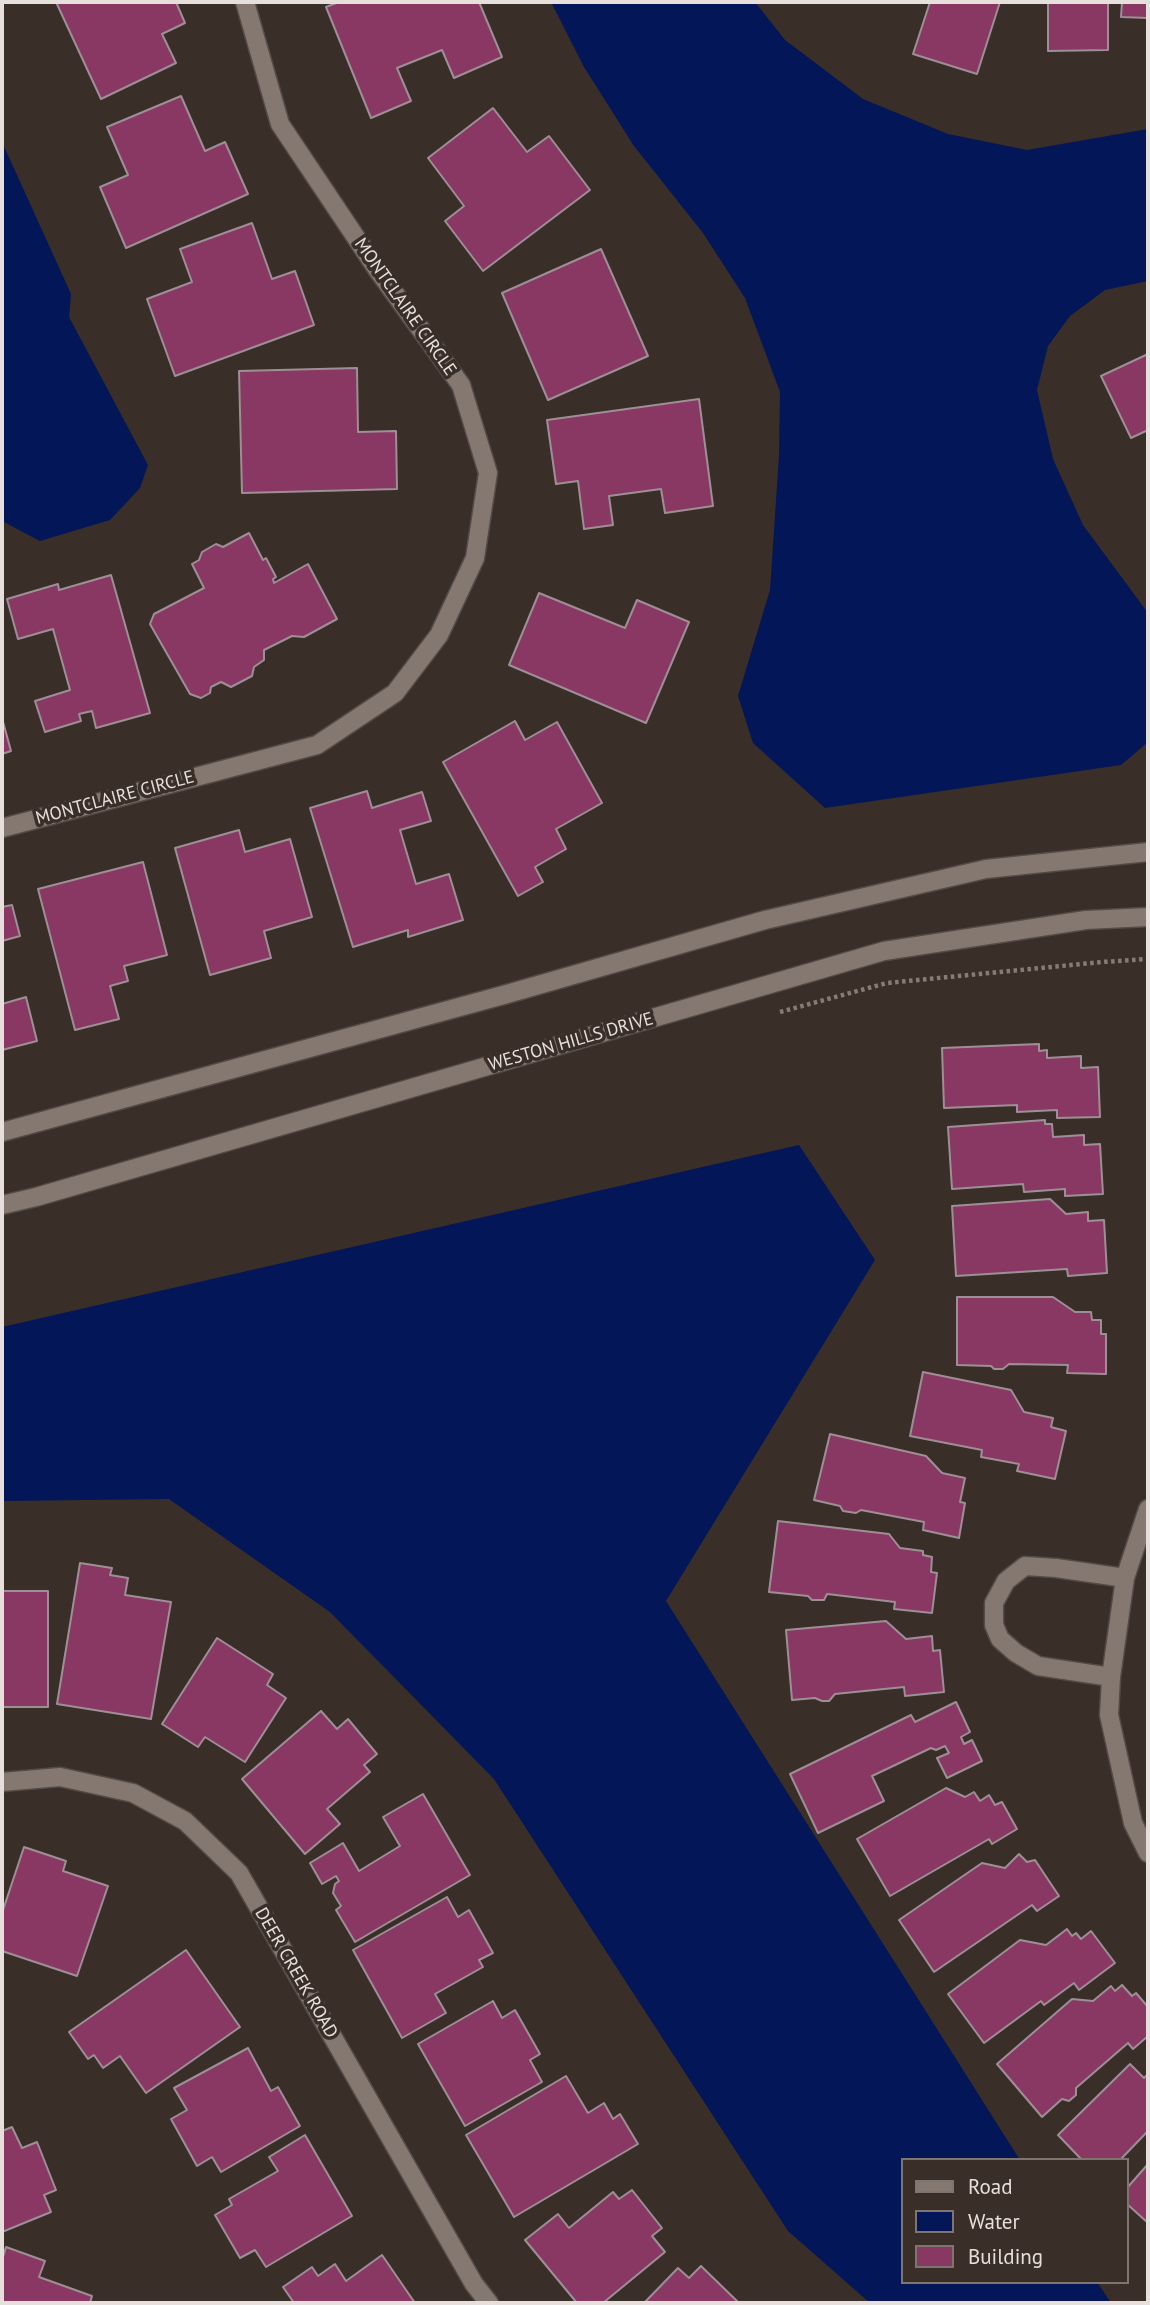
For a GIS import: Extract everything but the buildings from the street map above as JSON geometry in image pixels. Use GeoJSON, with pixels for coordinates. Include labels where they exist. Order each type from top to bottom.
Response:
{"type":"FeatureCollection","features":[{"type":"Feature","properties":{"kind":"street","name":"MONTCLAIRE CIRCLE"},"geometry":{"type":"LineString","coordinates":[[2,828],[317,746],[395,693],[439,635],[475,558],[488,473],[461,385],[377,269],[280,124],[245,2]]}},
{"type":"Feature","properties":{"kind":"street"},"geometry":{"type":"LineString","coordinates":[[2,1132],[507,994],[765,920],[986,869],[1148,852]]}},
{"type":"Feature","properties":{"kind":"street","name":"WESTON HILLS DRIVE"},"geometry":{"type":"LineString","coordinates":[[2,1205],[884,951],[1086,920],[1148,917]]}},
{"type":"Feature","properties":{"kind":"street"},"geometry":{"type":"LineString","coordinates":[[1148,1509],[1125,1578],[1111,1677],[1109,1715],[1133,1824],[1148,1853]]}},
{"type":"Feature","properties":{"kind":"street"},"geometry":{"type":"LineString","coordinates":[[1111,1677],[1038,1666],[1016,1653],[1000,1639],[994,1625],[995,1603],[1006,1581],[1025,1566],[1056,1567],[1125,1578]]}},
{"type":"Feature","properties":{"kind":"street","name":"DEER CREEK ROAD"},"geometry":{"type":"LineString","coordinates":[[2,1782],[60,1777],[133,1793],[185,1821],[239,1873],[474,2284],[489,2303]]}},
{"type":"Feature","properties":{"kind":"path"},"geometry":{"type":"LineString","coordinates":[[779,1012],[887,983],[1148,959]]}},
{"type":"Feature","properties":{"kind":"water"},"geometry":{"type":"Polygon","coordinates":[[[551,2],[755,2],[785,40],[863,99],[948,134],[1027,150],[1148,129],[1148,281],[1105,290],[1070,316],[1048,346],[1037,390],[1053,459],[1083,525],[1148,613],[1148,742],[1121,765],[825,808],[753,743],[738,696],[770,590],[779,456],[780,392],[745,298],[703,233],[634,146],[584,67],[551,2]]]}},
{"type":"Feature","properties":{"kind":"water"},"geometry":{"type":"Polygon","coordinates":[[[2,142],[71,294],[69,317],[148,465],[140,488],[110,520],[40,541],[2,521],[2,142]]]}},
{"type":"Feature","properties":{"kind":"water"},"geometry":{"type":"Polygon","coordinates":[[[799,1145],[875,1260],[666,1601],[1019,2158],[902,2158],[902,2284],[1098,2284],[1111,2303],[870,2303],[788,2231],[494,1779],[330,1612],[169,1499],[2,1501],[2,1327],[799,1145]]]}}]}
